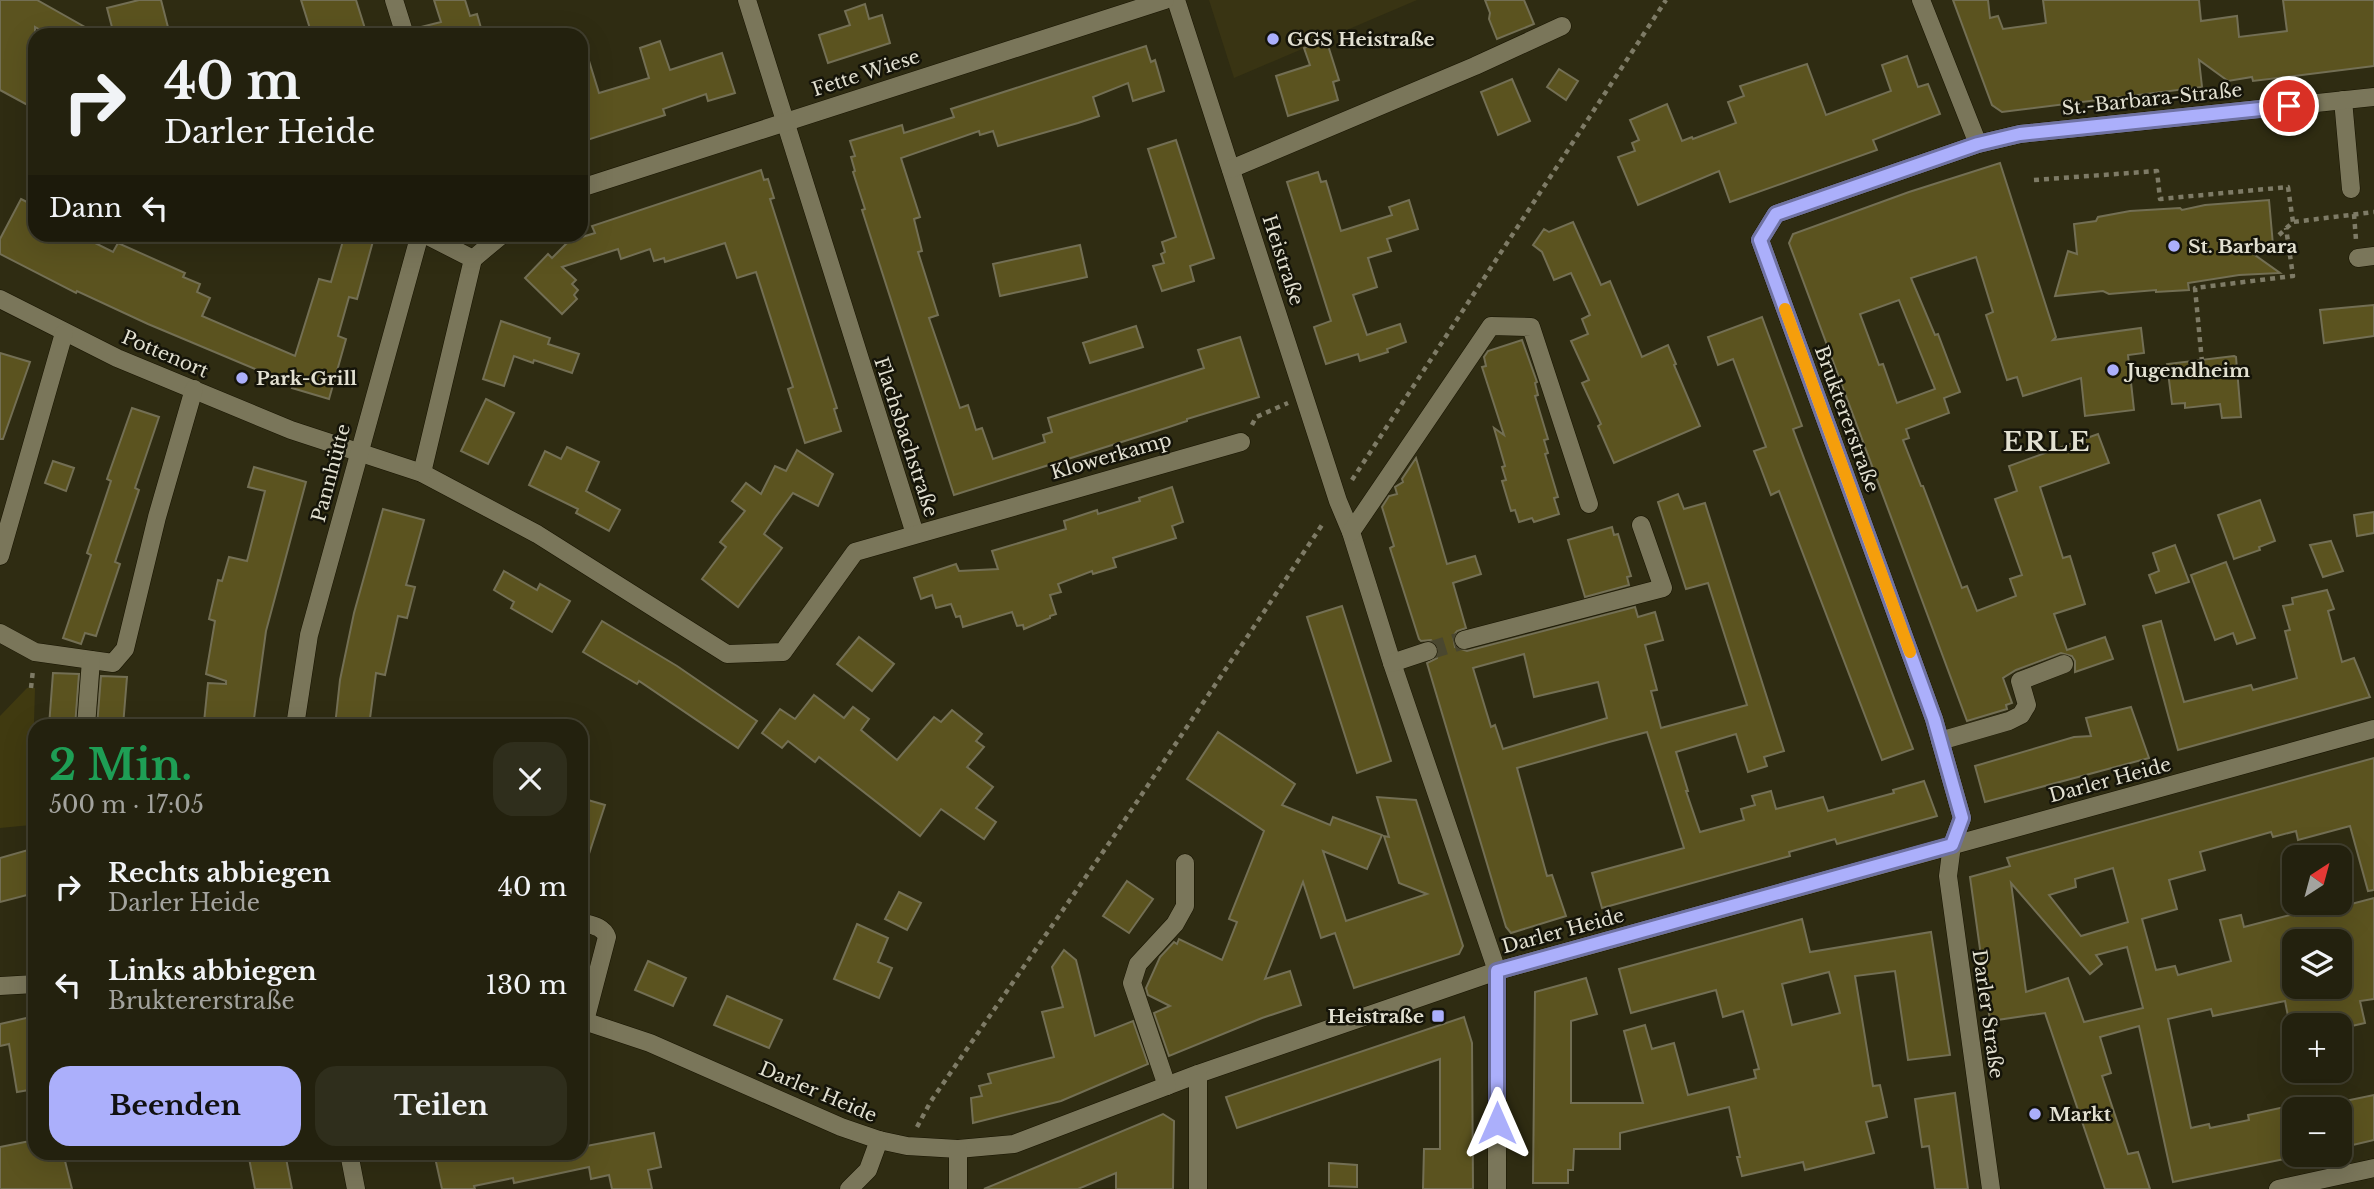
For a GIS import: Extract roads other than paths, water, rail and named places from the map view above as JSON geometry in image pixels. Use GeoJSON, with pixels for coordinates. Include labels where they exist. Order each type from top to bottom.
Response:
{"type":"FeatureCollection","features":[{"type":"Feature","properties":{"kind":"street"},"geometry":{"type":"LineString","coordinates":[[394,0],[403,28]]}},
{"type":"Feature","properties":{"kind":"street","name":"Flachsbachstraße"},"geometry":{"type":"LineString","coordinates":[[358,453],[422,473],[537,534],[727,654],[783,652],[855,552],[915,534],[747,0]]}},
{"type":"Feature","properties":{"kind":"street","name":"Fette Wiese"},"geometry":{"type":"LineString","coordinates":[[588,186],[1166,0]]}},
{"type":"Feature","properties":{"kind":"street","name":"Heistraße"},"geometry":{"type":"LineString","coordinates":[[1177,0],[1338,501],[1351,532],[1392,663],[1497,971],[1497,1189]]}},
{"type":"Feature","properties":{"kind":"street"},"geometry":{"type":"LineString","coordinates":[[1921,0],[1978,144]]}},
{"type":"Feature","properties":{"kind":"street"},"geometry":{"type":"LineString","coordinates":[[1231,169],[1475,66],[1562,26]]}},
{"type":"Feature","properties":{"kind":"street","name":"St.-Barbara-Straße"},"geometry":{"type":"LineString","coordinates":[[1978,144],[2020,134],[2374,97]]}},
{"type":"Feature","properties":{"kind":"street"},"geometry":{"type":"LineString","coordinates":[[2343,100],[2351,188]]}},
{"type":"Feature","properties":{"kind":"street","name":"Bruktererstraße"},"geometry":{"type":"LineString","coordinates":[[1952,845],[1962,818],[1934,719],[1760,240],[1776,214],[1978,144]]}},
{"type":"Feature","properties":{"kind":"street","name":"Pannhütte"},"geometry":{"type":"LineString","coordinates":[[296,719],[309,635],[358,453],[420,242]]}},
{"type":"Feature","properties":{"kind":"street","name":"Pannhütte"},"geometry":{"type":"LineString","coordinates":[[438,242],[473,260]]}},
{"type":"Feature","properties":{"kind":"street"},"geometry":{"type":"LineString","coordinates":[[422,473],[473,260],[494,242]]}},
{"type":"Feature","properties":{"kind":"street","name":"Pottenort"},"geometry":{"type":"LineString","coordinates":[[0,299],[64,333],[194,389],[291,430],[358,453]]}},
{"type":"Feature","properties":{"kind":"street"},"geometry":{"type":"LineString","coordinates":[[1351,532],[1491,326],[1531,327],[1589,504]]}},
{"type":"Feature","properties":{"kind":"street"},"geometry":{"type":"LineString","coordinates":[[0,556],[64,333]]}},
{"type":"Feature","properties":{"kind":"street"},"geometry":{"type":"LineString","coordinates":[[0,633],[35,652],[113,663],[125,649],[157,517],[194,389]]}},
{"type":"Feature","properties":{"kind":"street","name":"Klowerkamp"},"geometry":{"type":"LineString","coordinates":[[915,534],[1241,442]]}},
{"type":"Feature","properties":{"kind":"street"},"geometry":{"type":"LineString","coordinates":[[1464,640],[1663,588],[1642,525]]}},
{"type":"Feature","properties":{"kind":"street"},"geometry":{"type":"LineString","coordinates":[[1392,663],[1427,651]]}},
{"type":"Feature","properties":{"kind":"street"},"geometry":{"type":"LineString","coordinates":[[87,719],[91,660]]}},
{"type":"Feature","properties":{"kind":"street"},"geometry":{"type":"LineString","coordinates":[[1940,741],[2021,715],[2027,705],[2020,681],[2064,664]]}},
{"type":"Feature","properties":{"kind":"street","name":"Darler Heide"},"geometry":{"type":"LineString","coordinates":[[588,1022],[650,1043],[841,1127],[879,1140],[907,1146],[958,1149],[1014,1144],[1198,1074],[1497,971],[2374,729]]}},
{"type":"Feature","properties":{"kind":"street","name":"Darler Straße"},"geometry":{"type":"LineString","coordinates":[[1952,845],[1948,876],[1991,1189]]}},
{"type":"Feature","properties":{"kind":"street"},"geometry":{"type":"LineString","coordinates":[[1167,1086],[1132,983],[1139,964],[1175,924],[1185,906],[1185,863]]}},
{"type":"Feature","properties":{"kind":"street"},"geometry":{"type":"LineString","coordinates":[[588,924],[599,927],[607,937],[588,1003]]}},
{"type":"Feature","properties":{"kind":"street"},"geometry":{"type":"LineString","coordinates":[[0,986],[28,985]]}},
{"type":"Feature","properties":{"kind":"street"},"geometry":{"type":"LineString","coordinates":[[1198,1074],[1198,1189]]}},
{"type":"Feature","properties":{"kind":"street"},"geometry":{"type":"LineString","coordinates":[[849,1189],[867,1170],[879,1140]]}},
{"type":"Feature","properties":{"kind":"street"},"geometry":{"type":"LineString","coordinates":[[958,1149],[958,1189]]}},
{"type":"Feature","properties":{"kind":"street"},"geometry":{"type":"LineString","coordinates":[[350,1160],[356,1189]]}},
{"type":"Feature","properties":{"kind":"street"},"geometry":{"type":"LineString","coordinates":[[2278,1189],[2374,1168]]}},
{"type":"Feature","properties":{"kind":"tunnel"},"geometry":{"type":"LineString","coordinates":[[1428,651],[1464,640]]}},
{"type":"Feature","properties":{"kind":"place","name":"GGS Heistraße"},"geometry":{"type":"Point","coordinates":[1273,39]}},
{"type":"Feature","properties":{"kind":"place","name":"St. Barbara"},"geometry":{"type":"Point","coordinates":[2174,246]}},
{"type":"Feature","properties":{"kind":"place","name":"Jugendheim"},"geometry":{"type":"Point","coordinates":[2113,370]}},
{"type":"Feature","properties":{"kind":"place","name":"Park-Grill"},"geometry":{"type":"Point","coordinates":[242,378]}},
{"type":"Feature","properties":{"kind":"place","name":"Heistraße"},"geometry":{"type":"Point","coordinates":[1438,1016]}},
{"type":"Feature","properties":{"kind":"place","name":"Markt"},"geometry":{"type":"Point","coordinates":[2035,1114]}},
{"type":"Feature","properties":{"kind":"district","name":"ERLE"},"geometry":{"type":"Point","coordinates":[2047,442]}}]}
